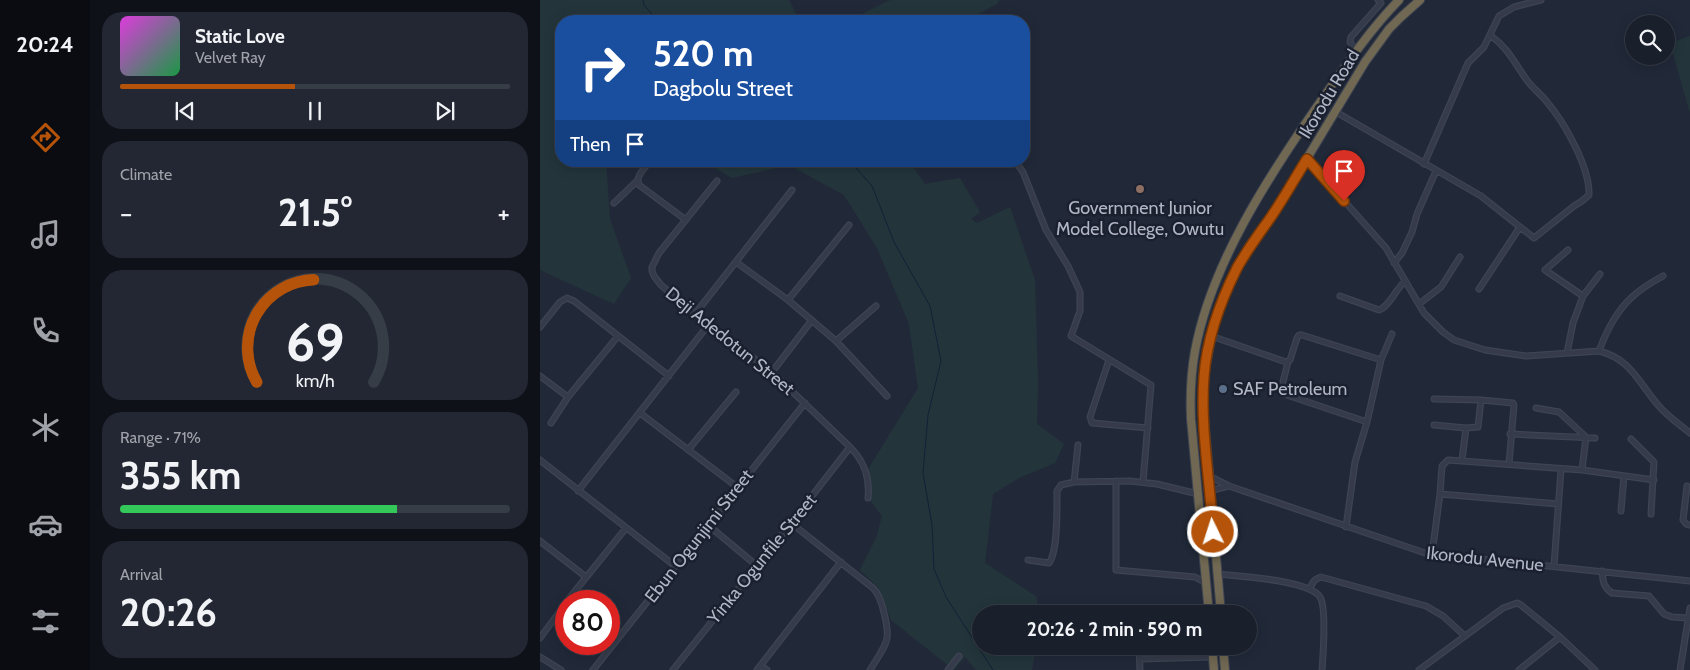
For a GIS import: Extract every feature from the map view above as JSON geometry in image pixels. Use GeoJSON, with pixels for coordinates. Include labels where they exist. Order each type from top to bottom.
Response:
{"type":"FeatureCollection","features":[{"type":"Feature","properties":{"kind":"highway","name":"Ikorodu Road"},"geometry":{"type":"LineString","coordinates":[[1209,605],[1190,400],[1195,352],[1209,298],[1254,204],[1287,151],[1356,51],[1380,20],[1399,0]]}},
{"type":"Feature","properties":{"kind":"highway","name":"Ikorodu Road"},"geometry":{"type":"LineString","coordinates":[[1220,605],[1209,491],[1204,393],[1204,375],[1211,336],[1220,306],[1238,267],[1336,112],[1352,82],[1376,46],[1400,16],[1420,0]]}},
{"type":"Feature","properties":{"kind":"highway"},"geometry":{"type":"LineString","coordinates":[[1224,655],[1225,670]]}},
{"type":"Feature","properties":{"kind":"highway"},"geometry":{"type":"LineString","coordinates":[[1213,657],[1214,670]]}},
{"type":"Feature","properties":{"kind":"street"},"geometry":{"type":"LineString","coordinates":[[1356,51],[1350,42],[1351,38],[1381,3],[1378,0]]}},
{"type":"Feature","properties":{"kind":"street"},"geometry":{"type":"LineString","coordinates":[[1424,164],[1468,63],[1484,47],[1496,21],[1504,12],[1514,7],[1540,0]]}},
{"type":"Feature","properties":{"kind":"street"},"geometry":{"type":"LineString","coordinates":[[1336,112],[1481,196],[1532,237],[1537,237],[1574,206],[1582,202],[1589,195],[1589,190],[1581,159],[1548,102],[1527,81],[1502,43],[1490,35]]}},
{"type":"Feature","properties":{"kind":"street"},"geometry":{"type":"LineString","coordinates":[[1307,159],[1386,248],[1424,313],[1454,340],[1491,351],[1526,356],[1599,351],[1615,356],[1626,364],[1656,404],[1690,433]]}},
{"type":"Feature","properties":{"kind":"street"},"geometry":{"type":"LineString","coordinates":[[614,203],[637,181],[645,167]]}},
{"type":"Feature","properties":{"kind":"street"},"geometry":{"type":"LineString","coordinates":[[1019,167],[1046,230],[1068,266],[1080,292],[1080,311],[1071,336],[1150,385],[1143,482]]}},
{"type":"Feature","properties":{"kind":"street"},"geometry":{"type":"LineString","coordinates":[[1394,263],[1406,246],[1417,214],[1436,171]]}},
{"type":"Feature","properties":{"kind":"street"},"geometry":{"type":"LineString","coordinates":[[637,181],[639,185],[686,220]]}},
{"type":"Feature","properties":{"kind":"street","name":"Deji Adedotun Street"},"geometry":{"type":"LineString","coordinates":[[717,181],[658,253],[652,271],[661,285],[695,314],[772,372],[856,453],[868,476],[868,498]]}},
{"type":"Feature","properties":{"kind":"street"},"geometry":{"type":"LineString","coordinates":[[695,314],[792,190]]}},
{"type":"Feature","properties":{"kind":"street"},"geometry":{"type":"LineString","coordinates":[[788,300],[849,225]]}},
{"type":"Feature","properties":{"kind":"street"},"geometry":{"type":"LineString","coordinates":[[1479,289],[1499,256],[1520,227]]}},
{"type":"Feature","properties":{"kind":"street"},"geometry":{"type":"LineString","coordinates":[[1568,250],[1544,270],[1583,296]]}},
{"type":"Feature","properties":{"kind":"street"},"geometry":{"type":"LineString","coordinates":[[1419,304],[1441,287],[1460,257]]}},
{"type":"Feature","properties":{"kind":"street"},"geometry":{"type":"LineString","coordinates":[[736,262],[788,300],[836,341],[887,396]]}},
{"type":"Feature","properties":{"kind":"street"},"geometry":{"type":"LineString","coordinates":[[1567,353],[1573,324],[1583,296],[1600,274]]}},
{"type":"Feature","properties":{"kind":"street"},"geometry":{"type":"LineString","coordinates":[[1599,351],[1607,332],[1624,305],[1638,291],[1663,276]]}},
{"type":"Feature","properties":{"kind":"street"},"geometry":{"type":"LineString","coordinates":[[1340,296],[1379,310],[1387,306],[1397,289],[1405,281]]}},
{"type":"Feature","properties":{"kind":"street"},"geometry":{"type":"LineString","coordinates":[[540,327],[560,302],[567,298],[574,301],[669,376]]}},
{"type":"Feature","properties":{"kind":"street"},"geometry":{"type":"LineString","coordinates":[[836,341],[876,306]]}},
{"type":"Feature","properties":{"kind":"street"},"geometry":{"type":"LineString","coordinates":[[772,372],[812,320]]}},
{"type":"Feature","properties":{"kind":"street"},"geometry":{"type":"LineString","coordinates":[[578,491],[709,324]]}},
{"type":"Feature","properties":{"kind":"street"},"geometry":{"type":"LineString","coordinates":[[1346,527],[1354,462],[1367,422],[1381,360],[1392,334]]}},
{"type":"Feature","properties":{"kind":"street"},"geometry":{"type":"LineString","coordinates":[[1367,422],[1284,394],[1281,390],[1288,362],[1297,338],[1302,335],[1381,360]]}},
{"type":"Feature","properties":{"kind":"street"},"geometry":{"type":"LineString","coordinates":[[551,424],[568,398],[618,336]]}},
{"type":"Feature","properties":{"kind":"street"},"geometry":{"type":"LineString","coordinates":[[1211,336],[1288,362]]}},
{"type":"Feature","properties":{"kind":"street"},"geometry":{"type":"LineString","coordinates":[[1109,360],[1090,417],[1092,423],[1148,428]]}},
{"type":"Feature","properties":{"kind":"street"},"geometry":{"type":"LineString","coordinates":[[540,376],[568,398]]}},
{"type":"Feature","properties":{"kind":"street"},"geometry":{"type":"LineString","coordinates":[[688,450],[736,392]]}},
{"type":"Feature","properties":{"kind":"street"},"geometry":{"type":"LineString","coordinates":[[1434,399],[1513,403],[1508,464]]}},
{"type":"Feature","properties":{"kind":"street"},"geometry":{"type":"LineString","coordinates":[[1434,425],[1466,428],[1478,427],[1481,400]]}},
{"type":"Feature","properties":{"kind":"street","name":"Ebun Ogunjimi Street"},"geometry":{"type":"LineString","coordinates":[[593,670],[737,487],[806,403]]}},
{"type":"Feature","properties":{"kind":"street"},"geometry":{"type":"LineString","coordinates":[[1536,408],[1559,412],[1586,437]]}},
{"type":"Feature","properties":{"kind":"street"},"geometry":{"type":"LineString","coordinates":[[640,413],[737,487]]}},
{"type":"Feature","properties":{"kind":"street"},"geometry":{"type":"LineString","coordinates":[[1462,460],[1466,428]]}},
{"type":"Feature","properties":{"kind":"street"},"geometry":{"type":"LineString","coordinates":[[1510,434],[1595,438]]}},
{"type":"Feature","properties":{"kind":"street"},"geometry":{"type":"LineString","coordinates":[[1582,470],[1586,437]]}},
{"type":"Feature","properties":{"kind":"street"},"geometry":{"type":"LineString","coordinates":[[1631,440],[1653,459],[1654,480],[1651,514]]}},
{"type":"Feature","properties":{"kind":"street"},"geometry":{"type":"LineString","coordinates":[[1074,482],[1078,445]]}},
{"type":"Feature","properties":{"kind":"street","name":"Yinka Ogunfile Street"},"geometry":{"type":"LineString","coordinates":[[673,670],[850,447]]}},
{"type":"Feature","properties":{"kind":"street"},"geometry":{"type":"LineString","coordinates":[[540,460],[675,566]]}},
{"type":"Feature","properties":{"kind":"street"},"geometry":{"type":"LineString","coordinates":[[1432,554],[1442,466],[1448,460],[1561,470],[1582,470],[1654,480]]}},
{"type":"Feature","properties":{"kind":"street"},"geometry":{"type":"LineString","coordinates":[[1554,566],[1561,470]]}},
{"type":"Feature","properties":{"kind":"street","name":"Ikorodu Avenue"},"geometry":{"type":"LineString","coordinates":[[1208,476],[1229,486],[1417,551],[1690,581]]}},
{"type":"Feature","properties":{"kind":"street"},"geometry":{"type":"LineString","coordinates":[[1621,511],[1624,476]]}},
{"type":"Feature","properties":{"kind":"street"},"geometry":{"type":"LineString","coordinates":[[1116,481],[1116,570],[1195,577],[1207,583]]}},
{"type":"Feature","properties":{"kind":"street"},"geometry":{"type":"LineString","coordinates":[[1028,560],[1049,563],[1051,561],[1055,540],[1057,491],[1061,485],[1074,482],[1143,482],[1198,494]]}},
{"type":"Feature","properties":{"kind":"street"},"geometry":{"type":"LineString","coordinates":[[1209,491],[1229,486]]}},
{"type":"Feature","properties":{"kind":"street"},"geometry":{"type":"LineString","coordinates":[[1686,486],[1683,520],[1686,524],[1690,525]]}},
{"type":"Feature","properties":{"kind":"street"},"geometry":{"type":"LineString","coordinates":[[1440,494],[1558,504]]}},
{"type":"Feature","properties":{"kind":"street"},"geometry":{"type":"LineString","coordinates":[[791,523],[877,592],[888,638],[870,670]]}},
{"type":"Feature","properties":{"kind":"street"},"geometry":{"type":"LineString","coordinates":[[708,525],[756,565]]}},
{"type":"Feature","properties":{"kind":"street"},"geometry":{"type":"LineString","coordinates":[[576,590],[626,528]]}},
{"type":"Feature","properties":{"kind":"street"},"geometry":{"type":"LineString","coordinates":[[540,541],[586,577]]}},
{"type":"Feature","properties":{"kind":"street"},"geometry":{"type":"LineString","coordinates":[[767,670],[759,668],[841,562]]}},
{"type":"Feature","properties":{"kind":"street"},"geometry":{"type":"LineString","coordinates":[[1602,571],[1603,585],[1612,593],[1649,596],[1664,614],[1688,618]]}},
{"type":"Feature","properties":{"kind":"street"},"geometry":{"type":"LineString","coordinates":[[1217,574],[1290,583],[1310,589],[1320,598],[1322,603],[1323,670]]}},
{"type":"Feature","properties":{"kind":"street"},"geometry":{"type":"LineString","coordinates":[[1310,589],[1313,581],[1320,577],[1426,606],[1443,616],[1465,636]]}},
{"type":"Feature","properties":{"kind":"street"},"geometry":{"type":"LineString","coordinates":[[1419,670],[1503,608],[1516,603],[1560,637],[1596,670]]}},
{"type":"Feature","properties":{"kind":"street"},"geometry":{"type":"LineString","coordinates":[[1680,670],[1690,608]]}},
{"type":"Feature","properties":{"kind":"street"},"geometry":{"type":"LineString","coordinates":[[540,638],[555,618]]}},
{"type":"Feature","properties":{"kind":"street"},"geometry":{"type":"LineString","coordinates":[[1519,670],[1560,637]]}},
{"type":"Feature","properties":{"kind":"street"},"geometry":{"type":"LineString","coordinates":[[1140,655],[1140,670]]}},
{"type":"Feature","properties":{"kind":"street"},"geometry":{"type":"LineString","coordinates":[[948,670],[958,656]]}},
{"type":"Feature","properties":{"kind":"street"},"geometry":{"type":"LineString","coordinates":[[540,657],[562,670]]}},
{"type":"Feature","properties":{"kind":"street"},"geometry":{"type":"LineString","coordinates":[[1140,659],[1213,657]]}},
{"type":"Feature","properties":{"kind":"shaded area"},"geometry":{"type":"Polygon","coordinates":[[[540,0],[789,0],[797,15],[555,15],[555,167],[606,167],[610,219],[631,278],[614,304],[540,270],[540,0]]]}},
{"type":"Feature","properties":{"kind":"shaded area"},"geometry":{"type":"Polygon","coordinates":[[[890,0],[999,0],[997,4],[976,15],[860,15],[890,0]]]}},
{"type":"Feature","properties":{"kind":"shaded area"},"geometry":{"type":"Polygon","coordinates":[[[1690,36],[1690,113],[1675,60],[1675,41],[1690,36]]]}},
{"type":"Feature","properties":{"kind":"shaded area"},"geometry":{"type":"Polygon","coordinates":[[[713,167],[780,167],[732,178],[713,167]]]}},
{"type":"Feature","properties":{"kind":"shaded area"},"geometry":{"type":"Polygon","coordinates":[[[793,167],[913,167],[925,184],[960,178],[980,212],[971,219],[977,223],[1010,207],[1035,280],[1038,382],[1037,424],[1064,444],[1055,463],[1019,478],[993,494],[985,563],[1037,597],[1037,605],[972,605],[972,655],[1034,655],[1032,670],[976,670],[965,657],[954,670],[891,620],[878,587],[860,570],[876,538],[882,516],[869,499],[867,471],[918,388],[909,324],[877,248],[844,195],[793,167]]]}},
{"type":"Feature","properties":{"kind":"waterway"},"geometry":{"type":"LineString","coordinates":[[643,0],[644,5],[653,15]]}},
{"type":"Feature","properties":{"kind":"waterway"},"geometry":{"type":"LineString","coordinates":[[855,167],[872,186],[894,242],[930,306],[941,361],[928,415],[923,473],[932,525],[934,569],[946,597],[993,670]]}},
{"type":"Feature","properties":{"kind":"place","name":"Government Junior Model College, Owutu"},"geometry":{"type":"Point","coordinates":[1140,189]}},
{"type":"Feature","properties":{"kind":"place","name":"SAF Petroleum"},"geometry":{"type":"Point","coordinates":[1223,389]}},
{"type":"Feature","properties":{"kind":"route"},"geometry":{"type":"LineString","coordinates":[[1213,532],[1206,452],[1204,375],[1214,322],[1225,293],[1248,248],[1272,215],[1307,159],[1344,201]]}}]}
